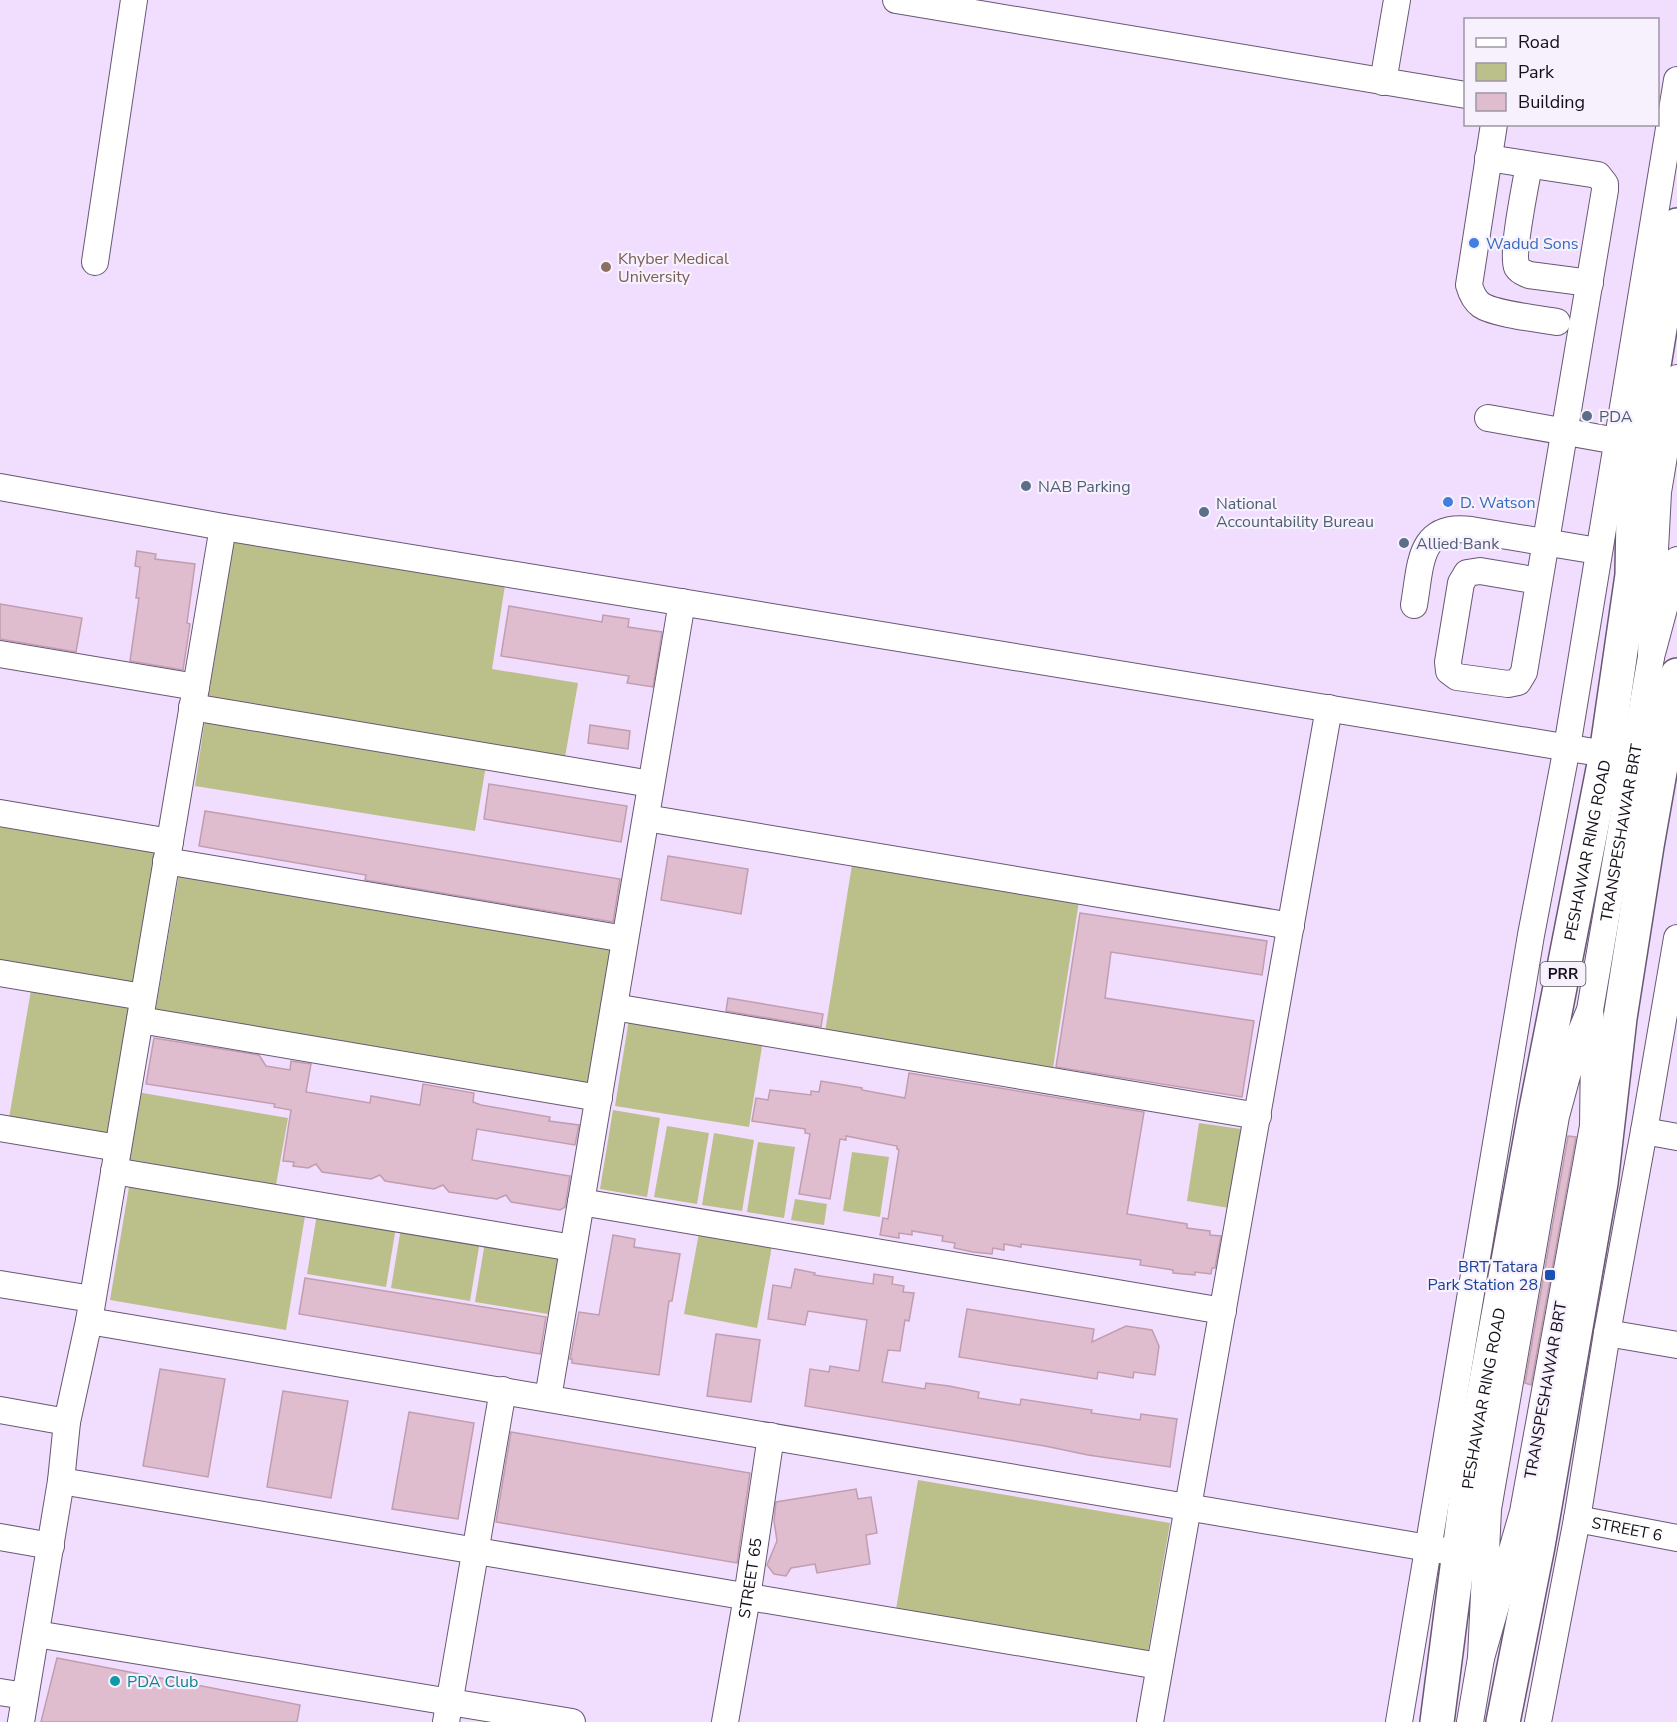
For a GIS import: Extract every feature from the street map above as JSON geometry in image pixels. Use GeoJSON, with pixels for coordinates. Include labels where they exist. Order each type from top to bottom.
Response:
{"type":"FeatureCollection","features":[{"type":"Feature","properties":{"kind":"highway","name":"PESHAWAR RING ROAD"},"geometry":{"type":"LineString","coordinates":[[1437,1722],[1445,1550],[1469,1474],[1533,1119],[1606,754],[1632,575],[1633,512],[1637,469],[1677,225]]}},
{"type":"Feature","properties":{"kind":"highway"},"geometry":{"type":"LineString","coordinates":[[1503,1722],[1538,1546],[1601,1183],[1620,1018],[1647,846],[1664,666]]}},
{"type":"Feature","properties":{"kind":"street"},"geometry":{"type":"LineString","coordinates":[[95,262],[134,0]]}},
{"type":"Feature","properties":{"kind":"street"},"geometry":{"type":"LineString","coordinates":[[896,0],[1464,96]]}},
{"type":"Feature","properties":{"kind":"street"},"geometry":{"type":"LineString","coordinates":[[1383,82],[1397,0]]}},
{"type":"Feature","properties":{"kind":"street"},"geometry":{"type":"LineString","coordinates":[[1399,1722],[1445,1550],[1531,935],[1566,747],[1617,441],[1665,127],[1677,80]]}},
{"type":"Feature","properties":{"kind":"street"},"geometry":{"type":"LineString","coordinates":[[1494,126],[1470,271],[1469,285],[1472,295],[1482,305],[1494,310],[1557,322]]}},
{"type":"Feature","properties":{"kind":"street"},"geometry":{"type":"LineString","coordinates":[[1488,158],[1598,175],[1605,184],[1605,190],[1524,672],[1518,682],[1508,684],[1457,677],[1449,671],[1448,662],[1461,584],[1467,573],[1480,571],[1539,581]]}},
{"type":"Feature","properties":{"kind":"street"},"geometry":{"type":"LineString","coordinates":[[1529,165],[1515,251],[1517,267],[1521,272],[1529,275],[1590,283]]}},
{"type":"Feature","properties":{"kind":"street","name":"TRANSPESHAWAR BRT"},"geometry":{"type":"LineString","coordinates":[[1664,666],[1652,607],[1658,492],[1677,378]]}},
{"type":"Feature","properties":{"kind":"street"},"geometry":{"type":"LineString","coordinates":[[1488,418],[1617,441]]}},
{"type":"Feature","properties":{"kind":"street"},"geometry":{"type":"LineString","coordinates":[[0,487],[223,527],[1606,754]]}},
{"type":"Feature","properties":{"kind":"street"},"geometry":{"type":"LineString","coordinates":[[21,1722],[61,1481],[67,1422],[90,1310],[223,527]]}},
{"type":"Feature","properties":{"kind":"street"},"geometry":{"type":"LineString","coordinates":[[1414,605],[1422,557],[1429,542],[1442,531],[1454,528],[1598,551]]}},
{"type":"Feature","properties":{"kind":"street","name":"TRANSPESHAWAR BRT"},"geometry":{"type":"LineString","coordinates":[[1481,1658],[1488,1509],[1556,1116],[1575,1046],[1590,1010],[1664,666],[1677,560]]}},
{"type":"Feature","properties":{"kind":"street"},"geometry":{"type":"LineString","coordinates":[[548,1398],[682,602]]}},
{"type":"Feature","properties":{"kind":"street"},"geometry":{"type":"LineString","coordinates":[[0,654],[194,697],[651,784]]}},
{"type":"Feature","properties":{"kind":"street"},"geometry":{"type":"LineString","coordinates":[[1150,1722],[1329,708]]}},
{"type":"Feature","properties":{"kind":"street"},"geometry":{"type":"LineString","coordinates":[[0,813],[168,851],[626,939]]}},
{"type":"Feature","properties":{"kind":"street"},"geometry":{"type":"LineString","coordinates":[[646,818],[1291,927]]}},
{"type":"Feature","properties":{"kind":"street"},"geometry":{"type":"LineString","coordinates":[[1538,1722],[1577,1519],[1607,1333],[1677,938]]}},
{"type":"Feature","properties":{"kind":"street"},"geometry":{"type":"LineString","coordinates":[[0,973],[141,1009],[599,1098]]}},
{"type":"Feature","properties":{"kind":"street"},"geometry":{"type":"LineString","coordinates":[[614,1007],[1258,1116]]}},
{"type":"Feature","properties":{"kind":"street","name":"TRANSPESHAWAR BRT"},"geometry":{"type":"LineString","coordinates":[[1470,1722],[1481,1658],[1523,1512],[1593,1126],[1594,1051],[1590,1010]]}},
{"type":"Feature","properties":{"kind":"street"},"geometry":{"type":"LineString","coordinates":[[0,1128],[116,1159],[573,1248]]}},
{"type":"Feature","properties":{"kind":"street"},"geometry":{"type":"LineString","coordinates":[[1644,1131],[1677,1137]]}},
{"type":"Feature","properties":{"kind":"street"},"geometry":{"type":"LineString","coordinates":[[581,1202],[1223,1311]]}},
{"type":"Feature","properties":{"kind":"street"},"geometry":{"type":"LineString","coordinates":[[0,1284],[90,1310],[503,1390],[1445,1550]]}},
{"type":"Feature","properties":{"kind":"street"},"geometry":{"type":"LineString","coordinates":[[1607,1333],[1677,1345]]}},
{"type":"Feature","properties":{"kind":"street"},"geometry":{"type":"LineString","coordinates":[[448,1712],[503,1390]]}},
{"type":"Feature","properties":{"kind":"street"},"geometry":{"type":"LineString","coordinates":[[0,1410],[67,1422]]}},
{"type":"Feature","properties":{"kind":"street","name":"STREET 65"},"geometry":{"type":"LineString","coordinates":[[725,1722],[747,1597],[771,1436]]}},
{"type":"Feature","properties":{"kind":"street"},"geometry":{"type":"LineString","coordinates":[[61,1481],[1159,1666]]}},
{"type":"Feature","properties":{"kind":"street","name":"STREET 6"},"geometry":{"type":"LineString","coordinates":[[1577,1519],[1677,1538]]}},
{"type":"Feature","properties":{"kind":"street"},"geometry":{"type":"LineString","coordinates":[[0,1537],[51,1546]]}},
{"type":"Feature","properties":{"kind":"street"},"geometry":{"type":"LineString","coordinates":[[36,1634],[448,1712],[572,1722]]}},
{"type":"Feature","properties":{"kind":"street"},"geometry":{"type":"LineString","coordinates":[[0,1692],[25,1696]]}},
{"type":"Feature","properties":{"kind":"green space"},"geometry":{"type":"Polygon","coordinates":[[[234,541],[505,585],[492,669],[578,683],[565,757],[208,699],[234,541]]]}},
{"type":"Feature","properties":{"kind":"green space"},"geometry":{"type":"Polygon","coordinates":[[[205,719],[486,765],[475,831],[195,786],[205,719]]]}},
{"type":"Feature","properties":{"kind":"green space"},"geometry":{"type":"Polygon","coordinates":[[[0,827],[160,853],[137,989],[0,966],[0,827]]]}},
{"type":"Feature","properties":{"kind":"green space"},"geometry":{"type":"Polygon","coordinates":[[[852,865],[1079,901],[1053,1068],[825,1032],[852,865]]]}},
{"type":"Feature","properties":{"kind":"green space"},"geometry":{"type":"Polygon","coordinates":[[[179,874],[614,947],[590,1087],[155,1014],[179,874]]]}},
{"type":"Feature","properties":{"kind":"green space"},"geometry":{"type":"Polygon","coordinates":[[[31,990],[136,1007],[114,1142],[8,1124],[31,990]]]}},
{"type":"Feature","properties":{"kind":"green space"},"geometry":{"type":"Polygon","coordinates":[[[629,1019],[763,1040],[749,1127],[615,1106],[629,1019]]]}},
{"type":"Feature","properties":{"kind":"green space"},"geometry":{"type":"Polygon","coordinates":[[[137,1092],[288,1118],[276,1185],[125,1159],[137,1092]]]}},
{"type":"Feature","properties":{"kind":"green space"},"geometry":{"type":"Polygon","coordinates":[[[613,1110],[660,1118],[647,1197],[600,1189],[613,1110]]]}},
{"type":"Feature","properties":{"kind":"green space"},"geometry":{"type":"Polygon","coordinates":[[[1199,1123],[1248,1130],[1235,1209],[1187,1201],[1199,1123]]]}},
{"type":"Feature","properties":{"kind":"green space"},"geometry":{"type":"Polygon","coordinates":[[[667,1126],[709,1133],[697,1204],[654,1197],[667,1126]]]}},
{"type":"Feature","properties":{"kind":"green space"},"geometry":{"type":"Polygon","coordinates":[[[714,1133],[754,1140],[742,1211],[702,1205],[714,1133]]]}},
{"type":"Feature","properties":{"kind":"green space"},"geometry":{"type":"Polygon","coordinates":[[[758,1142],[795,1147],[784,1218],[747,1212],[758,1142]]]}},
{"type":"Feature","properties":{"kind":"green space"},"geometry":{"type":"Polygon","coordinates":[[[852,1152],[889,1157],[880,1217],[843,1211],[852,1152]]]}},
{"type":"Feature","properties":{"kind":"green space"},"geometry":{"type":"Polygon","coordinates":[[[130,1181],[306,1210],[286,1330],[110,1300],[130,1181]]]}},
{"type":"Feature","properties":{"kind":"green space"},"geometry":{"type":"Polygon","coordinates":[[[795,1199],[827,1204],[824,1225],[791,1220],[795,1199]]]}},
{"type":"Feature","properties":{"kind":"green space"},"geometry":{"type":"Polygon","coordinates":[[[317,1214],[396,1227],[386,1287],[307,1274],[317,1214]]]}},
{"type":"Feature","properties":{"kind":"green space"},"geometry":{"type":"Polygon","coordinates":[[[401,1228],[480,1241],[470,1301],[391,1288],[401,1228]]]}},
{"type":"Feature","properties":{"kind":"green space"},"geometry":{"type":"Polygon","coordinates":[[[699,1233],[772,1246],[757,1328],[684,1314],[699,1233]]]}},
{"type":"Feature","properties":{"kind":"green space"},"geometry":{"type":"Polygon","coordinates":[[[485,1242],[564,1255],[554,1315],[475,1302],[485,1242]]]}},
{"type":"Feature","properties":{"kind":"green space"},"geometry":{"type":"Polygon","coordinates":[[[918,1480],[1170,1523],[1147,1657],[895,1615],[918,1480]]]}},
{"type":"Feature","properties":{"kind":"building"},"geometry":{"type":"Polygon","coordinates":[[[137,551],[156,554],[155,559],[195,564],[183,670],[130,661],[139,598],[136,598],[140,567],[135,566],[137,551]]]}},
{"type":"Feature","properties":{"kind":"building"},"geometry":{"type":"Polygon","coordinates":[[[0,604],[82,618],[76,652],[0,639],[0,604]]]}},
{"type":"Feature","properties":{"kind":"building"},"geometry":{"type":"Polygon","coordinates":[[[509,606],[602,622],[603,615],[629,619],[628,627],[662,632],[653,687],[627,683],[629,676],[501,656],[509,606]]]}},
{"type":"Feature","properties":{"kind":"building"},"geometry":{"type":"Polygon","coordinates":[[[590,725],[630,731],[628,749],[588,743],[590,725]]]}},
{"type":"Feature","properties":{"kind":"building"},"geometry":{"type":"Polygon","coordinates":[[[489,784],[627,806],[621,842],[484,819],[489,784]]]}},
{"type":"Feature","properties":{"kind":"building"},"geometry":{"type":"Polygon","coordinates":[[[205,811],[620,879],[613,922],[365,880],[366,875],[199,846],[205,811]]]}},
{"type":"Feature","properties":{"kind":"building"},"geometry":{"type":"Polygon","coordinates":[[[668,856],[748,869],[741,914],[661,900],[668,856]]]}},
{"type":"Feature","properties":{"kind":"building"},"geometry":{"type":"Polygon","coordinates":[[[1080,913],[1267,941],[1262,975],[1111,952],[1105,998],[1254,1021],[1242,1097],[1056,1067],[1080,913]]]}},
{"type":"Feature","properties":{"kind":"building"},"geometry":{"type":"Polygon","coordinates":[[[728,998],[823,1014],[821,1027],[726,1011],[728,998]]]}},
{"type":"Feature","properties":{"kind":"building"},"geometry":{"type":"Polygon","coordinates":[[[154,1038],[259,1055],[266,1066],[290,1070],[291,1061],[311,1064],[306,1092],[370,1103],[371,1096],[420,1105],[423,1084],[474,1093],[473,1102],[481,1105],[550,1117],[549,1121],[579,1125],[575,1145],[477,1129],[472,1160],[570,1176],[565,1207],[560,1210],[511,1202],[506,1195],[497,1199],[449,1192],[443,1185],[434,1189],[385,1181],[380,1175],[371,1179],[322,1172],[316,1164],[308,1168],[293,1166],[294,1162],[283,1161],[291,1110],[274,1107],[275,1104],[146,1084],[154,1038]]]}},
{"type":"Feature","properties":{"kind":"building"},"geometry":{"type":"Polygon","coordinates":[[[909,1073],[1144,1112],[1127,1214],[1187,1224],[1187,1228],[1210,1231],[1210,1235],[1221,1236],[1215,1268],[1212,1268],[1211,1274],[1173,1273],[1173,1270],[1140,1265],[1141,1260],[1021,1244],[1021,1247],[1004,1244],[1004,1250],[993,1248],[992,1254],[954,1248],[955,1243],[942,1241],[943,1236],[912,1231],[912,1235],[899,1233],[899,1238],[880,1235],[883,1218],[888,1219],[899,1150],[897,1146],[846,1136],[846,1140],[840,1139],[830,1199],[799,1194],[810,1134],[805,1133],[805,1129],[752,1121],[756,1098],[768,1100],[770,1090],[811,1095],[811,1091],[819,1092],[821,1081],[905,1098],[909,1073]]]}},
{"type":"Feature","properties":{"kind":"building"},"geometry":{"type":"Polygon","coordinates":[[[1568,1136],[1576,1137],[1531,1385],[1525,1383],[1568,1136]]]}},
{"type":"Feature","properties":{"kind":"building"},"geometry":{"type":"Polygon","coordinates":[[[613,1235],[635,1239],[634,1247],[680,1254],[672,1301],[669,1301],[659,1375],[572,1363],[570,1359],[579,1312],[599,1315],[613,1235]]]}},
{"type":"Feature","properties":{"kind":"building"},"geometry":{"type":"Polygon","coordinates":[[[795,1269],[815,1273],[814,1275],[873,1284],[874,1274],[893,1277],[892,1284],[904,1286],[903,1292],[914,1293],[909,1321],[905,1320],[900,1351],[888,1350],[882,1382],[925,1389],[926,1383],[949,1386],[979,1392],[978,1398],[1020,1405],[1021,1399],[1140,1420],[1141,1414],[1177,1419],[1170,1467],[805,1406],[810,1369],[829,1372],[830,1366],[859,1371],[867,1320],[808,1311],[805,1325],[768,1319],[773,1285],[791,1288],[795,1269]]]}},
{"type":"Feature","properties":{"kind":"building"},"geometry":{"type":"Polygon","coordinates":[[[305,1278],[546,1317],[540,1354],[299,1314],[305,1278]]]}},
{"type":"Feature","properties":{"kind":"building"},"geometry":{"type":"Polygon","coordinates":[[[967,1309],[1094,1329],[1092,1342],[1126,1326],[1152,1330],[1159,1346],[1155,1375],[1134,1372],[1133,1378],[1098,1372],[1097,1379],[959,1357],[967,1309]]]}},
{"type":"Feature","properties":{"kind":"building"},"geometry":{"type":"Polygon","coordinates":[[[716,1334],[760,1340],[751,1402],[707,1396],[716,1334]]]}},
{"type":"Feature","properties":{"kind":"building"},"geometry":{"type":"Polygon","coordinates":[[[160,1369],[225,1379],[208,1477],[143,1466],[160,1369]]]}},
{"type":"Feature","properties":{"kind":"building"},"geometry":{"type":"Polygon","coordinates":[[[283,1391],[348,1401],[331,1498],[267,1487],[283,1391]]]}},
{"type":"Feature","properties":{"kind":"building"},"geometry":{"type":"Polygon","coordinates":[[[409,1412],[474,1423],[458,1519],[392,1509],[409,1412]]]}},
{"type":"Feature","properties":{"kind":"building"},"geometry":{"type":"Polygon","coordinates":[[[511,1432],[750,1473],[737,1563],[496,1522],[511,1432]]]}},
{"type":"Feature","properties":{"kind":"building"},"geometry":{"type":"Polygon","coordinates":[[[856,1489],[858,1499],[871,1497],[877,1533],[866,1535],[870,1564],[817,1573],[815,1564],[791,1568],[786,1576],[774,1574],[767,1565],[777,1541],[774,1521],[776,1502],[856,1489]]]}},
{"type":"Feature","properties":{"kind":"building","name":"PDA Club"},"geometry":{"type":"Polygon","coordinates":[[[57,1658],[300,1705],[297,1722],[41,1722],[57,1658]]]}},
{"type":"Feature","properties":{"kind":"place","name":"Wadud Sons"},"geometry":{"type":"Point","coordinates":[1474,243]}},
{"type":"Feature","properties":{"kind":"place","name":"Khyber Medical University"},"geometry":{"type":"Point","coordinates":[606,267]}},
{"type":"Feature","properties":{"kind":"place","name":"PDA"},"geometry":{"type":"Point","coordinates":[1587,416]}},
{"type":"Feature","properties":{"kind":"place","name":"NAB Parking"},"geometry":{"type":"Point","coordinates":[1026,486]}},
{"type":"Feature","properties":{"kind":"place","name":"D. Watson"},"geometry":{"type":"Point","coordinates":[1448,502]}},
{"type":"Feature","properties":{"kind":"place","name":"National Accountability Bureau"},"geometry":{"type":"Point","coordinates":[1204,512]}},
{"type":"Feature","properties":{"kind":"place","name":"Allied Bank"},"geometry":{"type":"Point","coordinates":[1404,543]}},
{"type":"Feature","properties":{"kind":"place","name":"BRT Tatara Park Station 28"},"geometry":{"type":"Point","coordinates":[1550,1275]}},
{"type":"Feature","properties":{"kind":"place","name":"PDA Club"},"geometry":{"type":"Point","coordinates":[115,1681]}}]}
